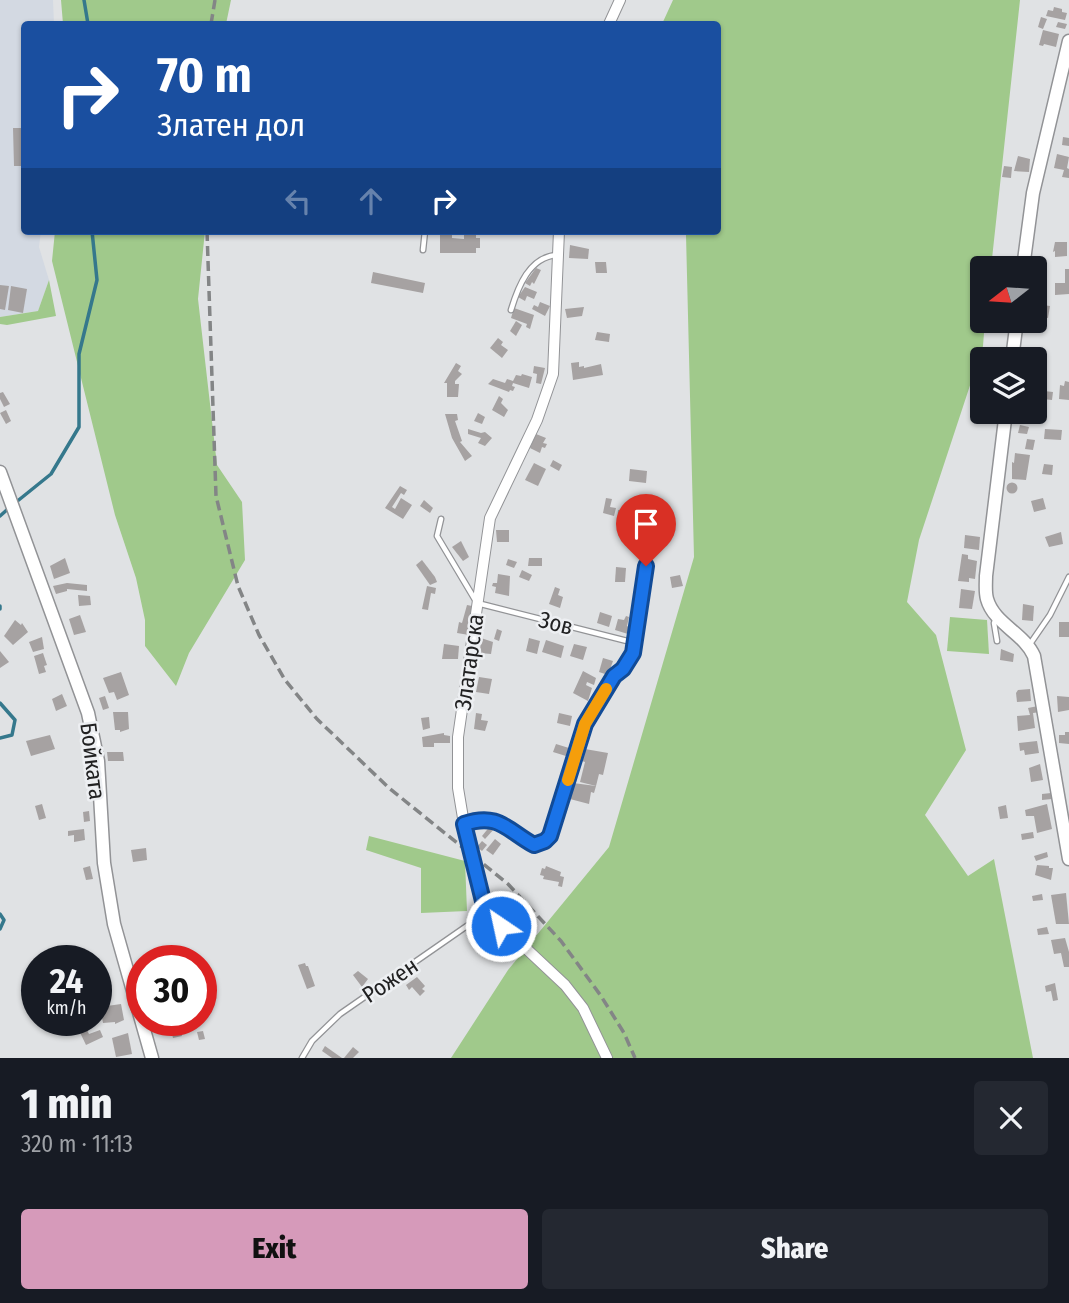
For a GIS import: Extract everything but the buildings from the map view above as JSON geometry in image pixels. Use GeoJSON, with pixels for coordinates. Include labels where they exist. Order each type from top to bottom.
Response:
{"type":"FeatureCollection","features":[{"type":"Feature","properties":{"kind":"street"},"geometry":{"type":"LineString","coordinates":[[610,21],[620,0]]}},
{"type":"Feature","properties":{"kind":"street"},"geometry":{"type":"LineString","coordinates":[[1025,256],[1033,193],[1069,41]]}},
{"type":"Feature","properties":{"kind":"street","name":"Златарска"},"geometry":{"type":"LineString","coordinates":[[487,912],[464,824],[458,788],[458,737],[490,518],[537,420],[553,374],[559,235]]}},
{"type":"Feature","properties":{"kind":"street"},"geometry":{"type":"LineString","coordinates":[[1004,424],[986,576],[986,596],[997,615],[1029,645],[1037,670],[1069,859]]}},
{"type":"Feature","properties":{"kind":"street","name":"Бойката"},"geometry":{"type":"LineString","coordinates":[[0,472],[88,713],[98,761],[104,863],[113,915],[152,1058]]}},
{"type":"Feature","properties":{"kind":"street"},"geometry":{"type":"LineString","coordinates":[[487,912],[565,985],[583,1008],[607,1058]]}},
{"type":"Feature","properties":{"kind":"lane"},"geometry":{"type":"LineString","coordinates":[[422,250],[424,235]]}},
{"type":"Feature","properties":{"kind":"lane"},"geometry":{"type":"LineString","coordinates":[[511,310],[518,288],[530,269],[547,256],[557,255]]}},
{"type":"Feature","properties":{"kind":"lane"},"geometry":{"type":"LineString","coordinates":[[442,519],[437,536],[477,603]]}},
{"type":"Feature","properties":{"kind":"lane"},"geometry":{"type":"LineString","coordinates":[[464,824],[479,819],[492,820],[534,845],[550,836],[585,724],[614,676],[623,669],[633,653],[649,540]]}},
{"type":"Feature","properties":{"kind":"lane"},"geometry":{"type":"LineString","coordinates":[[1029,645],[1050,615],[1069,577]]}},
{"type":"Feature","properties":{"kind":"lane","name":"Зов"},"geometry":{"type":"LineString","coordinates":[[477,603],[635,643]]}},
{"type":"Feature","properties":{"kind":"lane"},"geometry":{"type":"LineString","coordinates":[[997,615],[994,623],[997,641]]}},
{"type":"Feature","properties":{"kind":"lane","name":"Рожен"},"geometry":{"type":"LineString","coordinates":[[302,1058],[312,1041],[340,1014],[487,912]]}},
{"type":"Feature","properties":{"kind":"shaded area"},"geometry":{"type":"Polygon","coordinates":[[[0,0],[53,0],[54,21],[21,21],[21,235],[40,235],[39,247],[49,280],[38,311],[0,317],[0,0]]]}},
{"type":"Feature","properties":{"kind":"green space"},"geometry":{"type":"Polygon","coordinates":[[[61,0],[231,0],[227,21],[63,21],[61,0]]]}},
{"type":"Feature","properties":{"kind":"green space"},"geometry":{"type":"Polygon","coordinates":[[[673,0],[1020,0],[992,256],[970,256],[970,333],[984,333],[983,346],[970,347],[970,385],[919,540],[907,602],[936,635],[966,750],[925,815],[968,876],[994,859],[1033,1058],[451,1058],[508,970],[609,847],[694,557],[686,235],[721,235],[721,21],[663,21],[673,0]]]}},
{"type":"Feature","properties":{"kind":"green space"},"geometry":{"type":"Polygon","coordinates":[[[55,235],[205,235],[198,299],[217,465],[242,502],[245,560],[189,653],[176,686],[145,646],[145,620],[136,578],[115,515],[52,261],[55,235]]]}},
{"type":"Feature","properties":{"kind":"green space"},"geometry":{"type":"Polygon","coordinates":[[[49,280],[56,316],[0,324],[0,317],[38,311],[49,280]]]}},
{"type":"Feature","properties":{"kind":"green space"},"geometry":{"type":"Polygon","coordinates":[[[950,617],[987,620],[989,654],[947,651],[950,617]]]}},
{"type":"Feature","properties":{"kind":"green space"},"geometry":{"type":"Polygon","coordinates":[[[369,836],[465,861],[467,911],[421,913],[421,868],[366,850],[369,836]]]}},
{"type":"Feature","properties":{"kind":"waterway"},"geometry":{"type":"LineString","coordinates":[[84,0],[88,21]]}},
{"type":"Feature","properties":{"kind":"waterway"},"geometry":{"type":"LineString","coordinates":[[15,503],[51,474],[79,427],[79,354],[97,280],[92,235]]}},
{"type":"Feature","properties":{"kind":"waterway"},"geometry":{"type":"LineString","coordinates":[[0,516],[9,508]]}},
{"type":"Feature","properties":{"kind":"waterway"},"geometry":{"type":"LineString","coordinates":[[0,703],[15,720],[12,735],[0,738]]}},
{"type":"Feature","properties":{"kind":"waterway"},"geometry":{"type":"LineString","coordinates":[[0,914],[4,920],[0,929]]}},
{"type":"Feature","properties":{"kind":"railway"},"geometry":{"type":"LineString","coordinates":[[212,21],[215,0]]}},
{"type":"Feature","properties":{"kind":"railway"},"geometry":{"type":"LineString","coordinates":[[207,235],[216,496],[238,586],[259,635],[285,680],[317,719],[389,788],[508,884],[561,941],[601,996],[624,1033],[635,1058]]}},
{"type":"Feature","properties":{"kind":"slow traffic"},"geometry":{"type":"LineString","coordinates":[[568,780],[585,724],[606,689]]}},
{"type":"Feature","properties":{"kind":"route"},"geometry":{"type":"LineString","coordinates":[[501,926],[490,916],[484,905],[464,824],[479,819],[492,820],[534,845],[550,836],[585,724],[614,676],[623,669],[633,653],[646,566]]}}]}
